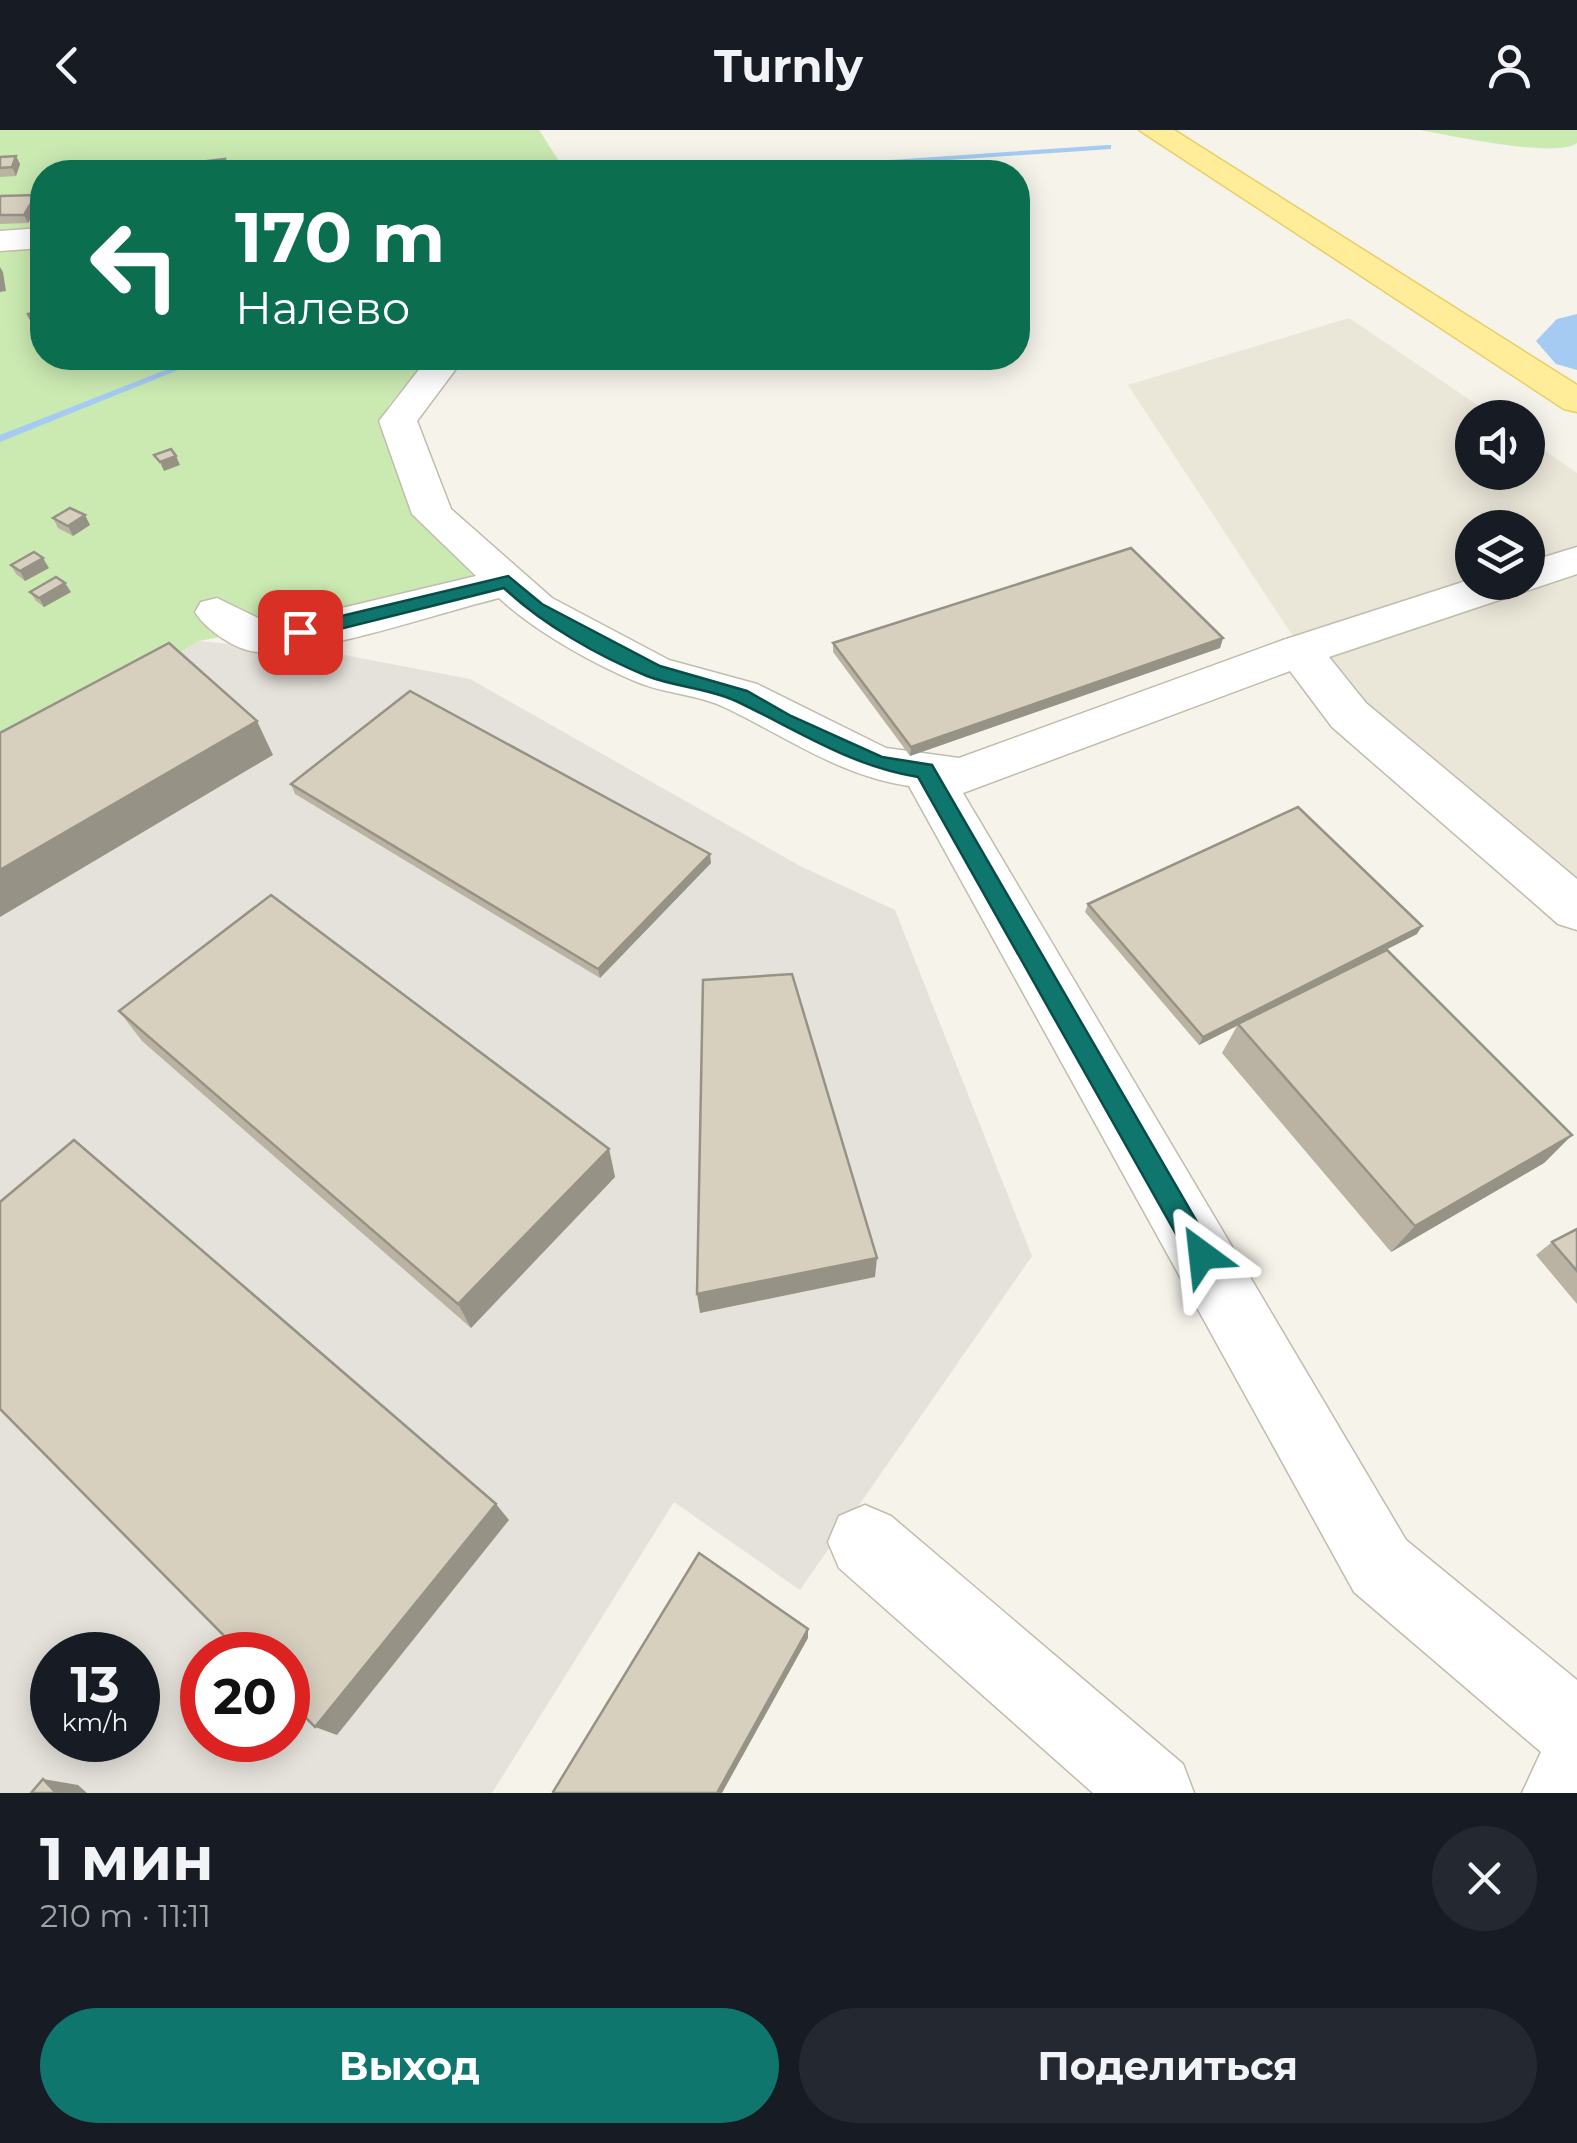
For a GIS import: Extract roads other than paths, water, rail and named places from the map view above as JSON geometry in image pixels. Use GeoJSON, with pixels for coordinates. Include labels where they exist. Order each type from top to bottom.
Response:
{"type":"FeatureCollection","features":[{"type":"Feature","properties":{"kind":"main road"},"geometry":{"type":"LineString","coordinates":[[1154,130],[1577,400]]}},
{"type":"Feature","properties":{"kind":"street"},"geometry":{"type":"LineString","coordinates":[[0,241],[30,239]]}},
{"type":"Feature","properties":{"kind":"street"},"geometry":{"type":"LineString","coordinates":[[437,370],[398,422],[433,514],[536,608],[653,671],[740,695],[784,721],[878,764],[961,776],[1299,651],[1455,600]]}},
{"type":"Feature","properties":{"kind":"street"},"geometry":{"type":"LineString","coordinates":[[1545,570],[1577,560]]}},
{"type":"Feature","properties":{"kind":"street"},"geometry":{"type":"LineString","coordinates":[[216,612],[256,637],[285,634],[508,582]]}},
{"type":"Feature","properties":{"kind":"street"},"geometry":{"type":"LineString","coordinates":[[1299,651],[1349,715],[1577,909]]}},
{"type":"Feature","properties":{"kind":"street"},"geometry":{"type":"LineString","coordinates":[[925,770],[1380,1566],[1577,1731]]}},
{"type":"Feature","properties":{"kind":"street"},"geometry":{"type":"LineString","coordinates":[[865,1542],[1154,1793]]}},
{"type":"Feature","properties":{"kind":"street"},"geometry":{"type":"LineString","coordinates":[[1562,1793],[1577,1766]]}},
{"type":"Feature","properties":{"kind":"waterway"},"geometry":{"type":"LineString","coordinates":[[919,160],[1108,147]]}},
{"type":"Feature","properties":{"kind":"waterway"},"geometry":{"type":"LineString","coordinates":[[1577,331],[1565,341],[1577,352]]}},
{"type":"Feature","properties":{"kind":"waterway"},"geometry":{"type":"LineString","coordinates":[[0,439],[173,370]]}}]}
